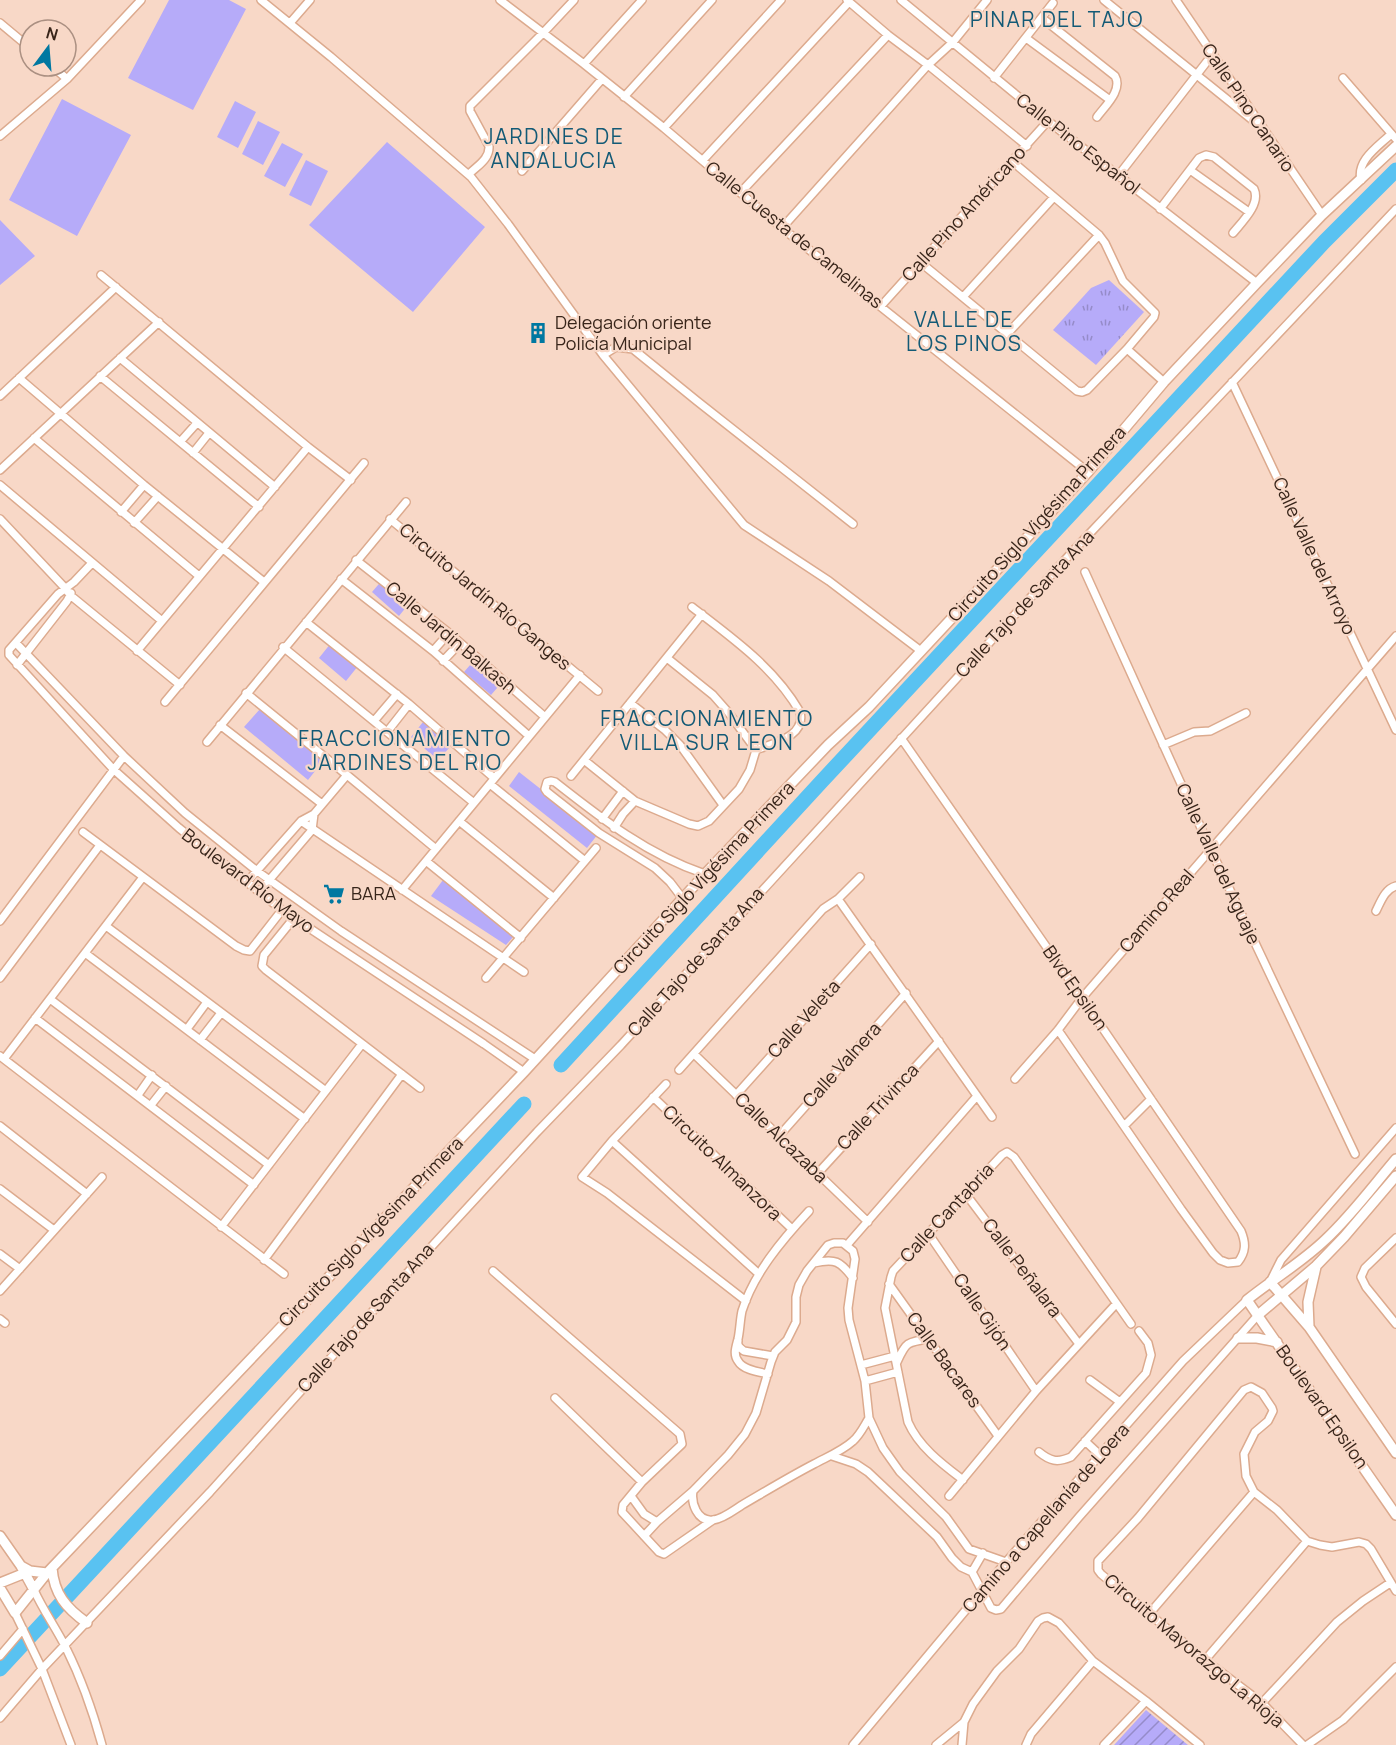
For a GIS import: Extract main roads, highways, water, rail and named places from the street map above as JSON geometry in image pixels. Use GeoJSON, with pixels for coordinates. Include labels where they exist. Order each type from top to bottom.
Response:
{"type":"FeatureCollection","features":[{"type":"Feature","properties":{"kind":"main road","name":"Circuito Siglo Vigésima Primera"},"geometry":{"type":"LineString","coordinates":[[0,1588],[15,1614],[50,1571],[524,1072],[705,874],[828,745],[869,707],[1088,472],[1164,382],[1257,283],[1322,215],[1396,146]]}},
{"type":"Feature","properties":{"kind":"main road"},"geometry":{"type":"LineString","coordinates":[[1270,1282],[1326,1240],[1396,1159]]}},
{"type":"Feature","properties":{"kind":"main road"},"geometry":{"type":"LineString","coordinates":[[1258,1315],[1316,1266],[1396,1176]]}},
{"type":"Feature","properties":{"kind":"main road"},"geometry":{"type":"LineString","coordinates":[[1309,1327],[1308,1302],[1316,1266]]}},
{"type":"Feature","properties":{"kind":"main road","name":"Boulevard Epsilon"},"geometry":{"type":"LineString","coordinates":[[1396,1453],[1309,1327],[1283,1295],[1270,1282],[1247,1300],[1396,1515]]}},
{"type":"Feature","properties":{"kind":"main road"},"geometry":{"type":"LineString","coordinates":[[1238,1338],[1257,1338],[1277,1342]]}},
{"type":"Feature","properties":{"kind":"main road"},"geometry":{"type":"LineString","coordinates":[[0,1536],[23,1570],[33,1590]]}},
{"type":"Feature","properties":{"kind":"main road"},"geometry":{"type":"LineString","coordinates":[[0,1583],[23,1570],[50,1571],[58,1595],[77,1616],[87,1623]]}},
{"type":"Feature","properties":{"kind":"waterway"},"geometry":{"type":"LineString","coordinates":[[561,1065],[1324,242],[1396,170]]}},
{"type":"Feature","properties":{"kind":"waterway"},"geometry":{"type":"LineString","coordinates":[[0,1669],[524,1104]]}},
{"type":"Feature","properties":{"kind":"place","name":"Delegación oriente Policía Municipal"},"geometry":{"type":"Point","coordinates":[538,333]}},
{"type":"Feature","properties":{"kind":"place","name":"BARA"},"geometry":{"type":"Point","coordinates":[334,894]}},
{"type":"Feature","properties":{"kind":"district","name":"PINAR DEL TAJO"},"geometry":{"type":"Point","coordinates":[1057,20]}},
{"type":"Feature","properties":{"kind":"district","name":"JARDINES DE ANDALUCIA"},"geometry":{"type":"Point","coordinates":[554,149]}},
{"type":"Feature","properties":{"kind":"district","name":"VALLE DE LOS PINOS"},"geometry":{"type":"Point","coordinates":[964,332]}},
{"type":"Feature","properties":{"kind":"district","name":"FRACCIONAMIENTO VILLA SUR LEON"},"geometry":{"type":"Point","coordinates":[707,731]}},
{"type":"Feature","properties":{"kind":"district","name":"FRACCIONAMIENTO JARDINES DEL RIO"},"geometry":{"type":"Point","coordinates":[405,751]}}]}
